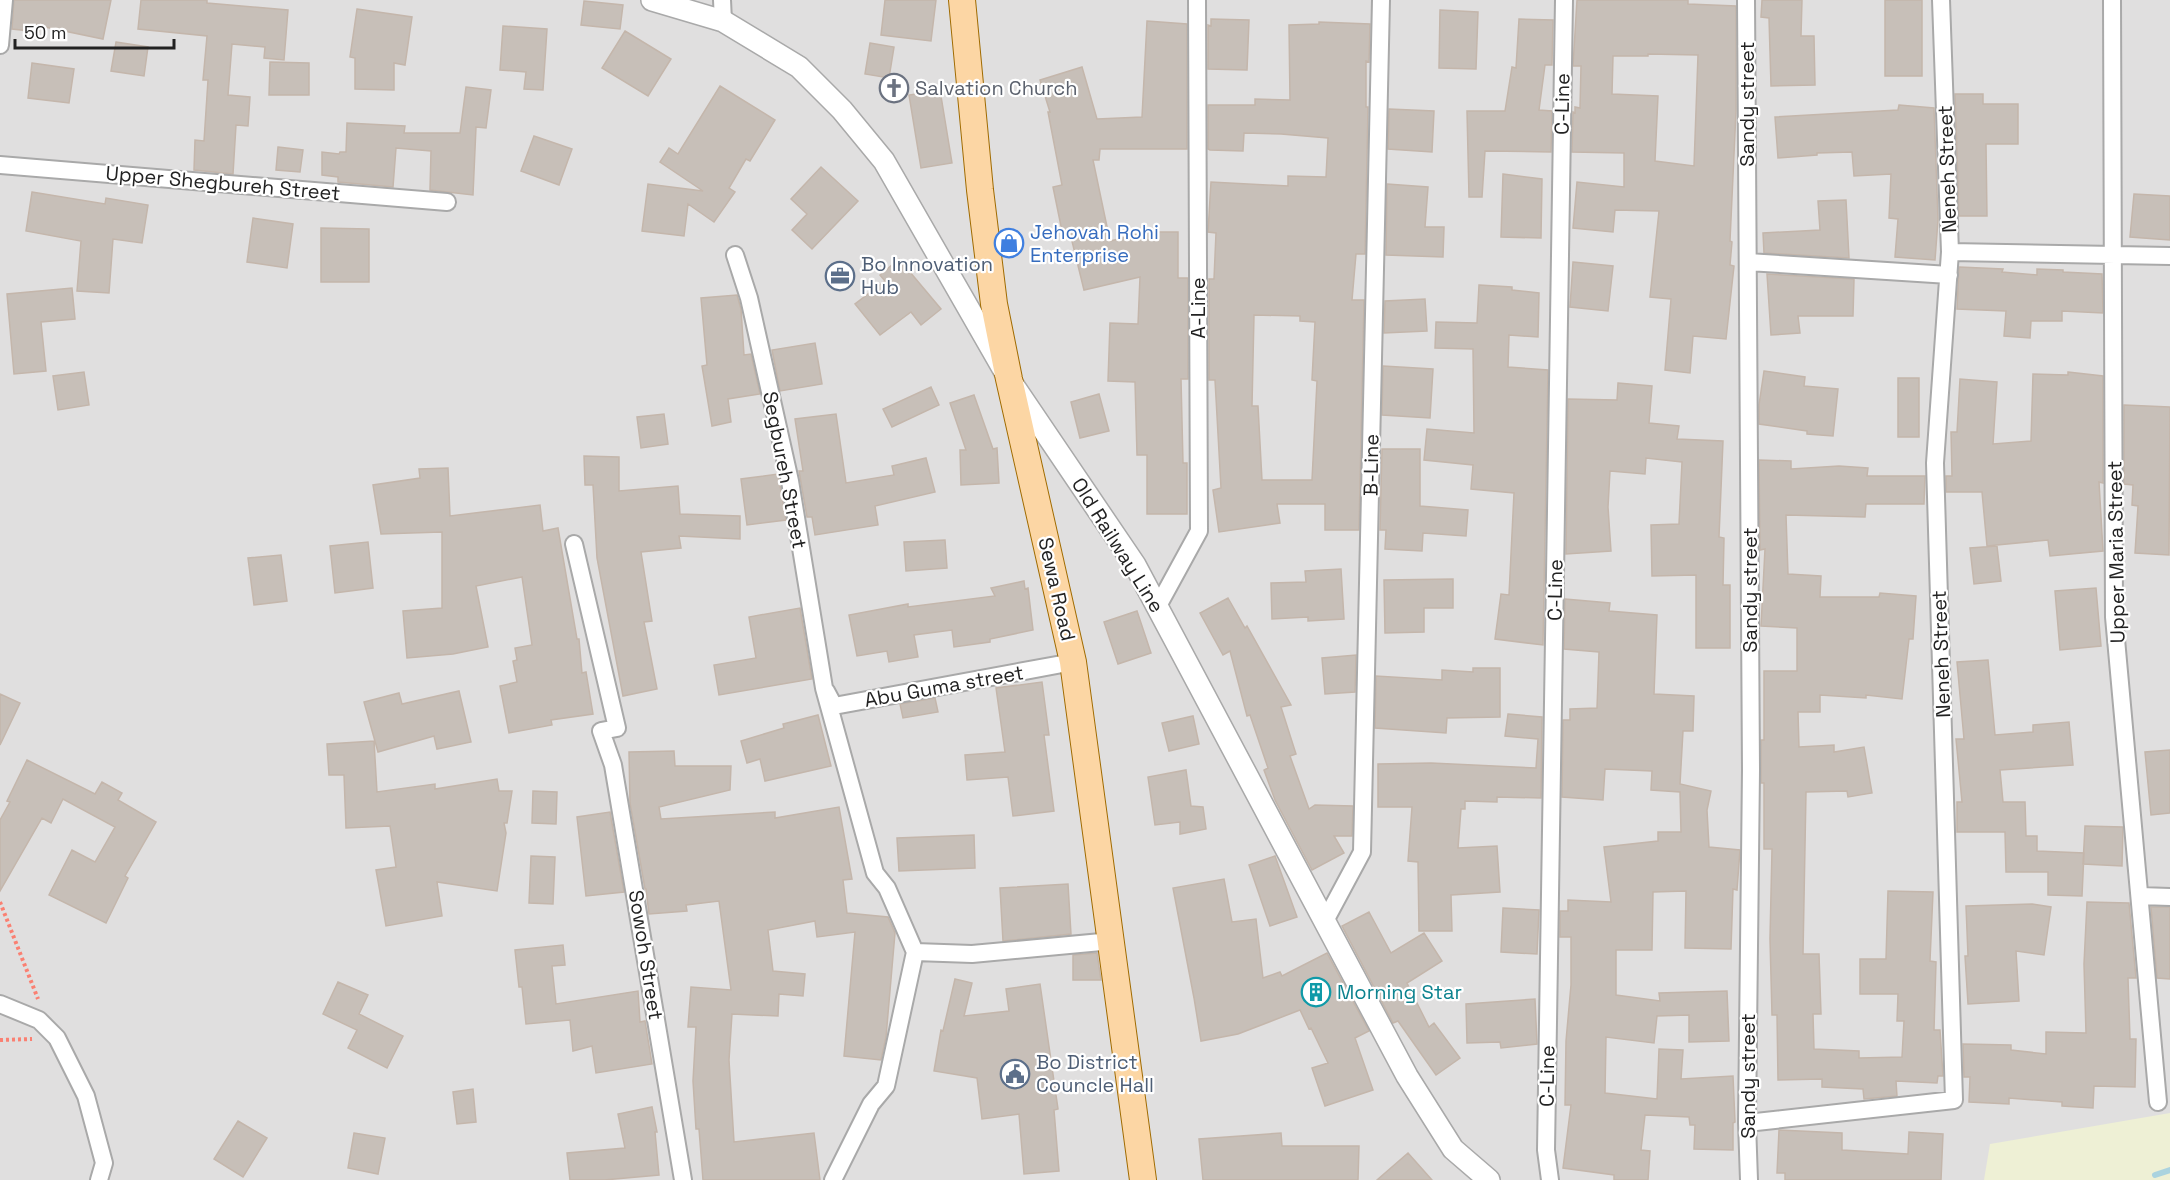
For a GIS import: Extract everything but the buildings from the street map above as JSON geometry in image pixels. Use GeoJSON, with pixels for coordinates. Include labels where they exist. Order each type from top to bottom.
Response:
{"type":"FeatureCollection","features":[{"type":"Feature","properties":{"kind":"main road","name":"Sewa Road"},"geometry":{"type":"LineString","coordinates":[[962,0],[980,190],[994,304],[1073,662],[1143,1180]]}},
{"type":"Feature","properties":{"kind":"street"},"geometry":{"type":"LineString","coordinates":[[0,45],[4,0]]}},
{"type":"Feature","properties":{"kind":"street","name":"Old Railway Line"},"geometry":{"type":"LineString","coordinates":[[652,0],[722,10],[799,67],[842,110],[884,161],[1009,379],[1135,565],[1407,1076],[1453,1149],[1489,1180]]}},
{"type":"Feature","properties":{"kind":"street","name":"A-Line"},"geometry":{"type":"LineString","coordinates":[[1158,606],[1199,531],[1197,0]]}},
{"type":"Feature","properties":{"kind":"street","name":"B-Line"},"geometry":{"type":"LineString","coordinates":[[1325,921],[1362,852],[1381,0]]}},
{"type":"Feature","properties":{"kind":"street","name":"C-Line"},"geometry":{"type":"LineString","coordinates":[[1550,1180],[1546,1150],[1564,0]]}},
{"type":"Feature","properties":{"kind":"street","name":"Sandy street"},"geometry":{"type":"LineString","coordinates":[[1746,0],[1751,770],[1747,1123],[1749,1180]]}},
{"type":"Feature","properties":{"kind":"street","name":"Neneh Street"},"geometry":{"type":"LineString","coordinates":[[1747,1123],[1954,1100],[1935,463],[1950,252],[1941,0]]}},
{"type":"Feature","properties":{"kind":"street","name":"Upper Maria Street"},"geometry":{"type":"LineString","coordinates":[[2112,0],[2114,617],[2158,1102]]}},
{"type":"Feature","properties":{"kind":"street","name":"Upper Shegbureh Street"},"geometry":{"type":"LineString","coordinates":[[0,165],[447,202]]}},
{"type":"Feature","properties":{"kind":"street"},"geometry":{"type":"LineString","coordinates":[[1950,252],[2170,256]]}},
{"type":"Feature","properties":{"kind":"street","name":"Segbureh Street"},"geometry":{"type":"LineString","coordinates":[[735,255],[749,298],[790,482],[824,688],[875,873],[887,888],[915,952]]}},
{"type":"Feature","properties":{"kind":"street"},"geometry":{"type":"LineString","coordinates":[[1748,262],[1949,275]]}},
{"type":"Feature","properties":{"kind":"street","name":"Sowoh Street"},"geometry":{"type":"LineString","coordinates":[[574,544],[617,728],[601,731],[613,765],[639,906],[683,1180]]}},
{"type":"Feature","properties":{"kind":"street","name":"Abu Guma street"},"geometry":{"type":"LineString","coordinates":[[824,688],[834,706],[1073,662]]}},
{"type":"Feature","properties":{"kind":"street"},"geometry":{"type":"LineString","coordinates":[[2140,896],[2170,897]]}},
{"type":"Feature","properties":{"kind":"street"},"geometry":{"type":"LineString","coordinates":[[833,1180],[871,1104],[886,1086],[915,952],[972,954],[1112,941]]}},
{"type":"Feature","properties":{"kind":"street"},"geometry":{"type":"LineString","coordinates":[[0,1004],[39,1020],[57,1038],[86,1096],[104,1163],[99,1180]]}},
{"type":"Feature","properties":{"kind":"path"},"geometry":{"type":"LineString","coordinates":[[0,902],[37,996],[57,1038],[0,1040]]}},
{"type":"Feature","properties":{"kind":"shaded area"},"geometry":{"type":"Polygon","coordinates":[[[0,0],[2170,0],[2170,1180],[0,1180],[0,0]]]}},
{"type":"Feature","properties":{"kind":"green space"},"geometry":{"type":"Polygon","coordinates":[[[2170,1113],[2170,1180],[1984,1180],[1990,1144],[2170,1113]]]}},
{"type":"Feature","properties":{"kind":"waterway"},"geometry":{"type":"LineString","coordinates":[[2155,1175],[2170,1170]]}},
{"type":"Feature","properties":{"kind":"place","name":"Salvation Church"},"geometry":{"type":"Point","coordinates":[894,88]}},
{"type":"Feature","properties":{"kind":"place","name":"Jehovah Rohi Enterprise"},"geometry":{"type":"Point","coordinates":[1009,243]}},
{"type":"Feature","properties":{"kind":"place","name":"Bo Innovation Hub"},"geometry":{"type":"Point","coordinates":[840,276]}},
{"type":"Feature","properties":{"kind":"place","name":"Morning Star"},"geometry":{"type":"Point","coordinates":[1316,992]}},
{"type":"Feature","properties":{"kind":"place","name":"Bo District Councle Hall"},"geometry":{"type":"Point","coordinates":[1015,1074]}}]}
